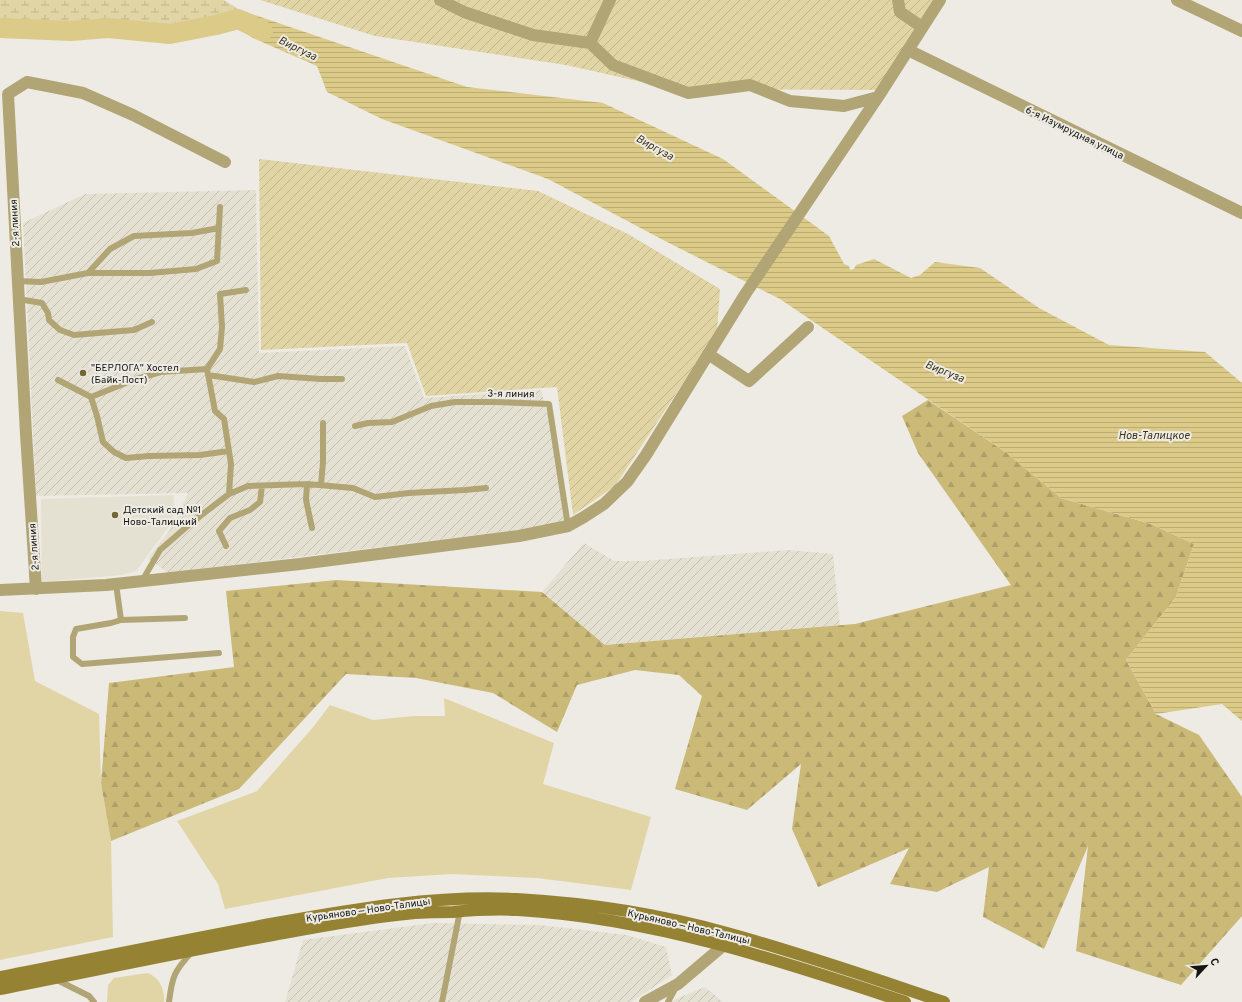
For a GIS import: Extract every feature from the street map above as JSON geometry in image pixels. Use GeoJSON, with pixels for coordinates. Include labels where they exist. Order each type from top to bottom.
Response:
{"type":"FeatureCollection","features":[{"type":"Feature","properties":{"kind":"main road","name":"Курьяново — Ново-Талицы"},"geometry":{"type":"LineString","coordinates":[[0,977],[192,938],[343,911],[407,902],[460,898],[499,899],[586,905],[650,915],[711,929],[830,964],[944,1002]]}},
{"type":"Feature","properties":{"kind":"main road","name":"Курьяново — Ново-Талицы"},"geometry":{"type":"LineString","coordinates":[[0,989],[194,950],[346,922],[407,914],[519,910],[587,917],[649,927],[724,945],[905,1002]]}},
{"type":"Feature","properties":{"kind":"street"},"geometry":{"type":"LineString","coordinates":[[440,0],[464,12],[533,35],[590,43],[613,65],[688,93],[750,85],[790,101],[844,106],[878,97]]}},
{"type":"Feature","properties":{"kind":"street"},"geometry":{"type":"LineString","coordinates":[[590,43],[610,0]]}},
{"type":"Feature","properties":{"kind":"street"},"geometry":{"type":"LineString","coordinates":[[898,0],[900,12],[922,27]]}},
{"type":"Feature","properties":{"kind":"street"},"geometry":{"type":"LineString","coordinates":[[0,590],[116,584],[300,564],[519,536],[568,526],[584,517],[604,504],[627,482],[646,455],[746,293],[878,97],[940,0]]}},
{"type":"Feature","properties":{"kind":"street"},"geometry":{"type":"LineString","coordinates":[[1178,0],[1242,31]]}},
{"type":"Feature","properties":{"kind":"street","name":"6-я Изумрудная улица"},"geometry":{"type":"LineString","coordinates":[[908,50],[1242,213]]}},
{"type":"Feature","properties":{"kind":"street","name":"2-я линия"},"geometry":{"type":"LineString","coordinates":[[36,589],[4,95],[27,82],[83,93],[162,129],[225,162]]}},
{"type":"Feature","properties":{"kind":"street"},"geometry":{"type":"LineString","coordinates":[[708,354],[749,381],[808,327]]}},
{"type":"Feature","properties":{"kind":"street"},"geometry":{"type":"LineString","coordinates":[[645,1002],[677,985],[724,945]]}},
{"type":"Feature","properties":{"kind":"lane"},"geometry":{"type":"LineString","coordinates":[[17,281],[41,282],[88,273],[150,273],[196,269],[216,261],[220,228],[220,206]]}},
{"type":"Feature","properties":{"kind":"lane"},"geometry":{"type":"LineString","coordinates":[[88,273],[110,249],[134,236],[192,233],[220,228]]}},
{"type":"Feature","properties":{"kind":"lane"},"geometry":{"type":"LineString","coordinates":[[229,494],[231,464],[224,419],[215,411],[208,372],[220,349],[222,327],[220,294],[246,290]]}},
{"type":"Feature","properties":{"kind":"lane"},"geometry":{"type":"LineString","coordinates":[[18,299],[42,303],[48,313],[49,320],[60,330],[74,335],[134,330],[152,322]]}},
{"type":"Feature","properties":{"kind":"lane"},"geometry":{"type":"LineString","coordinates":[[91,397],[136,379],[161,372],[208,372],[254,382],[278,376],[342,379]]}},
{"type":"Feature","properties":{"kind":"lane"},"geometry":{"type":"LineString","coordinates":[[58,380],[91,397],[103,442],[114,452],[126,458],[200,455],[229,451]]}},
{"type":"Feature","properties":{"kind":"lane","name":"3-я линия"},"geometry":{"type":"LineString","coordinates":[[355,426],[368,423],[392,422],[432,406],[454,402],[548,404],[568,526]]}},
{"type":"Feature","properties":{"kind":"lane"},"geometry":{"type":"LineString","coordinates":[[321,485],[323,462],[323,423]]}},
{"type":"Feature","properties":{"kind":"lane"},"geometry":{"type":"LineString","coordinates":[[307,484],[306,500],[312,528]]}},
{"type":"Feature","properties":{"kind":"lane"},"geometry":{"type":"LineString","coordinates":[[142,581],[160,550],[191,523],[229,494],[248,486],[321,485],[354,488],[375,497],[409,493],[486,488]]}},
{"type":"Feature","properties":{"kind":"lane"},"geometry":{"type":"LineString","coordinates":[[226,546],[219,531],[230,518],[250,510],[260,502],[262,486]]}},
{"type":"Feature","properties":{"kind":"lane"},"geometry":{"type":"LineString","coordinates":[[116,584],[121,620]]}},
{"type":"Feature","properties":{"kind":"lane"},"geometry":{"type":"LineString","coordinates":[[185,618],[121,620],[76,629],[73,637],[73,657],[82,664],[219,653]]}},
{"type":"Feature","properties":{"kind":"lane"},"geometry":{"type":"LineString","coordinates":[[442,1002],[460,911]]}},
{"type":"Feature","properties":{"kind":"lane"},"geometry":{"type":"LineString","coordinates":[[169,1002],[171,982],[179,966],[194,950]]}},
{"type":"Feature","properties":{"kind":"lane"},"geometry":{"type":"LineString","coordinates":[[54,978],[89,996],[94,1002]]}},
{"type":"Feature","properties":{"kind":"lane"},"geometry":{"type":"LineString","coordinates":[[668,1002],[677,985]]}},
{"type":"Feature","properties":{"kind":"shaded area"},"geometry":{"type":"Polygon","coordinates":[[[256,190],[259,353],[405,346],[424,398],[541,390],[548,416],[566,524],[168,573],[148,558],[173,526],[188,493],[36,496],[23,223],[85,194],[256,190]]]}},
{"type":"Feature","properties":{"kind":"shaded area"},"geometry":{"type":"Polygon","coordinates":[[[174,495],[173,521],[136,571],[122,575],[42,582],[41,499],[174,495]]]}},
{"type":"Feature","properties":{"kind":"shaded area"},"geometry":{"type":"Polygon","coordinates":[[[584,543],[614,561],[642,561],[789,550],[833,554],[840,626],[604,645],[542,592],[584,543]]]}},
{"type":"Feature","properties":{"kind":"shaded area"},"geometry":{"type":"Polygon","coordinates":[[[433,923],[540,925],[627,935],[666,947],[672,975],[631,1002],[285,1002],[303,940],[433,923]]]}},
{"type":"Feature","properties":{"kind":"shaded area"},"geometry":{"type":"Polygon","coordinates":[[[705,987],[723,1002],[669,1002],[705,987]]]}},
{"type":"Feature","properties":{"kind":"green space"},"geometry":{"type":"Polygon","coordinates":[[[0,0],[224,0],[240,10],[235,27],[216,25],[170,34],[108,28],[71,31],[0,28],[0,0]]]}},
{"type":"Feature","properties":{"kind":"green space"},"geometry":{"type":"Polygon","coordinates":[[[260,0],[937,0],[879,90],[673,89],[566,65],[375,36],[260,0]]]}},
{"type":"Feature","properties":{"kind":"green space"},"geometry":{"type":"Polygon","coordinates":[[[259,159],[538,191],[628,234],[720,289],[717,332],[615,486],[573,515],[557,387],[426,396],[407,343],[261,350],[259,159]]]}},
{"type":"Feature","properties":{"kind":"green space"},"geometry":{"type":"Polygon","coordinates":[[[928,400],[1007,453],[1061,498],[1151,524],[1194,544],[1176,597],[1126,660],[1156,714],[1199,735],[1242,797],[1242,916],[1181,985],[1076,951],[1088,846],[1044,949],[983,917],[989,867],[937,892],[890,884],[909,848],[818,887],[792,829],[801,764],[747,810],[675,789],[702,696],[679,675],[635,670],[577,685],[557,732],[493,693],[416,678],[346,674],[239,789],[111,841],[101,783],[109,683],[234,667],[226,591],[336,580],[542,592],[605,645],[855,624],[1011,585],[918,453],[902,416],[928,400]]]}},
{"type":"Feature","properties":{"kind":"green space"},"geometry":{"type":"Polygon","coordinates":[[[0,611],[23,613],[35,681],[99,714],[101,783],[111,841],[113,937],[0,960],[0,611]]]}},
{"type":"Feature","properties":{"kind":"green space"},"geometry":{"type":"Polygon","coordinates":[[[444,698],[554,743],[543,784],[651,817],[631,890],[537,878],[452,874],[388,878],[225,909],[218,884],[177,821],[257,791],[314,726],[330,705],[373,720],[414,716],[445,716],[444,698]]]}},
{"type":"Feature","properties":{"kind":"green space"},"geometry":{"type":"Polygon","coordinates":[[[147,973],[152,975],[161,984],[164,993],[164,1002],[107,1002],[108,985],[114,978],[147,973]]]}},
{"type":"Feature","properties":{"kind":"water","name":"Нов-Талицкое"},"geometry":{"type":"Polygon","coordinates":[[[240,10],[467,87],[603,103],[723,159],[829,236],[844,264],[849,266],[850,270],[854,269],[856,265],[874,259],[911,278],[920,275],[935,262],[980,268],[1039,308],[1109,345],[1205,352],[1242,383],[1242,721],[1222,704],[1156,714],[1126,660],[1176,597],[1194,544],[1151,524],[1061,498],[1007,453],[780,299],[667,242],[548,179],[382,119],[327,92],[317,66],[253,38],[235,27],[240,10]]]}},
{"type":"Feature","properties":{"kind":"waterway","name":"Виргуза"},"geometry":{"type":"LineString","coordinates":[[0,28],[71,31],[108,28],[170,34],[238,19],[263,31]]}},
{"type":"Feature","properties":{"kind":"place","name":"\"БЕРЛОГА\" Хостел (Байк-Пост)"},"geometry":{"type":"Point","coordinates":[83,373]}},
{"type":"Feature","properties":{"kind":"place","name":"Детский сад №1 Ново-Талицкий"},"geometry":{"type":"Point","coordinates":[115,515]}}]}
